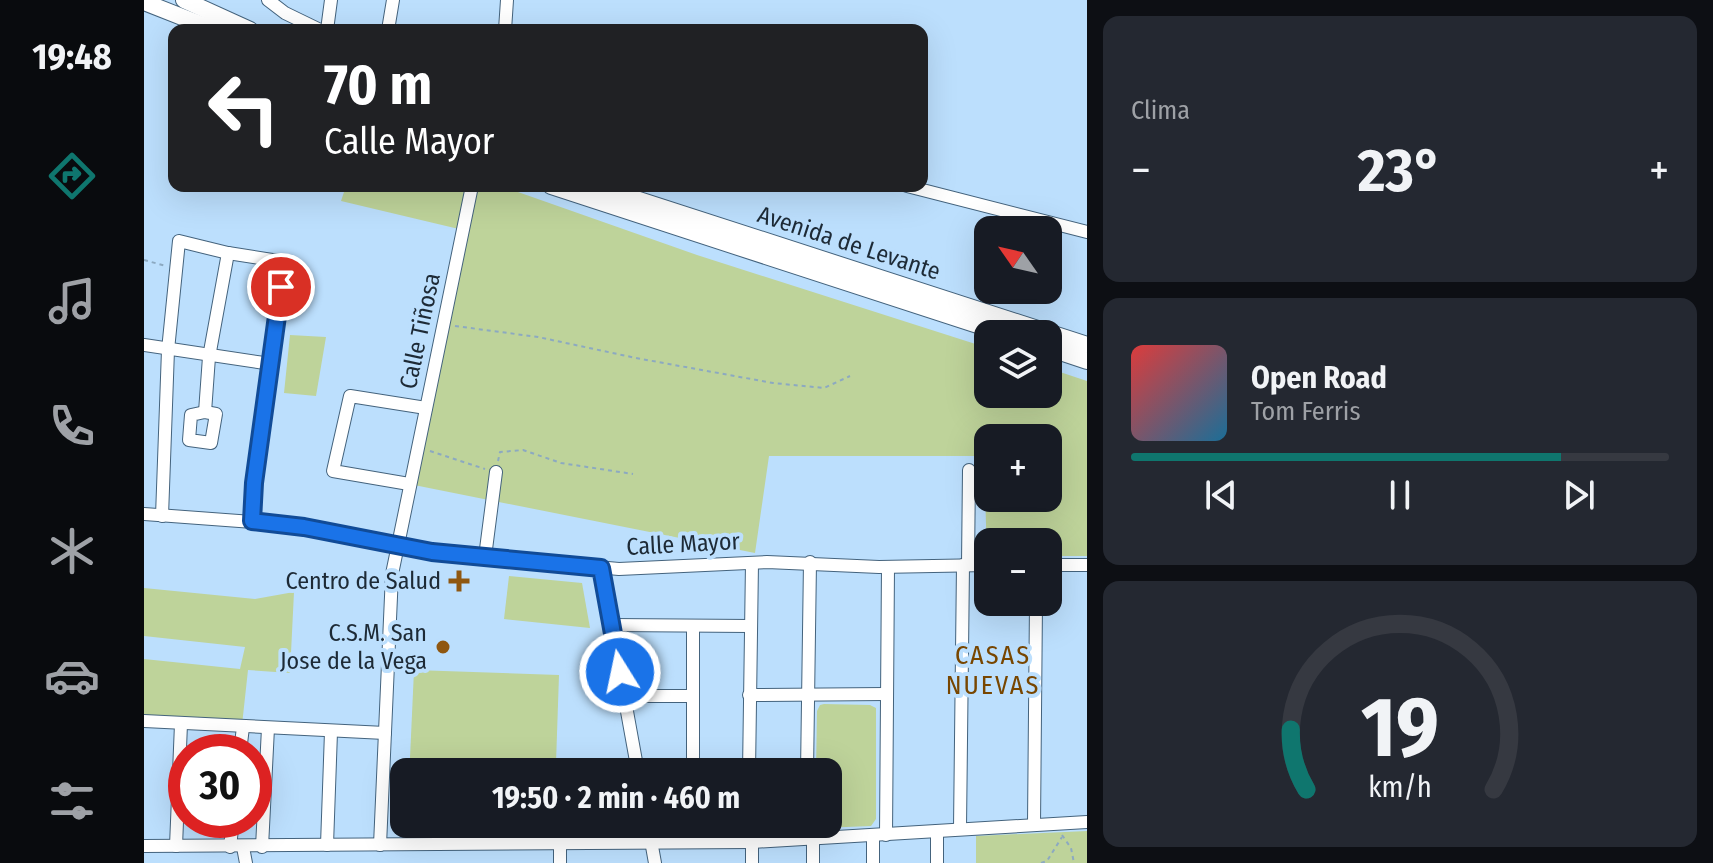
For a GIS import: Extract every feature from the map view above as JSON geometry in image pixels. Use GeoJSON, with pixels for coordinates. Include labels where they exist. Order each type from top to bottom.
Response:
{"type":"FeatureCollection","features":[{"type":"Feature","properties":{"kind":"main road"},"geometry":{"type":"LineString","coordinates":[[184,0],[237,24]]}},
{"type":"Feature","properties":{"kind":"main road"},"geometry":{"type":"LineString","coordinates":[[144,2],[200,24]]}},
{"type":"Feature","properties":{"kind":"main road","name":"Avenida de Levante"},"geometry":{"type":"LineString","coordinates":[[569,192],[974,324]]}},
{"type":"Feature","properties":{"kind":"main road","name":"Avenida de Levante"},"geometry":{"type":"LineString","coordinates":[[615,192],[1087,345]]}},
{"type":"Feature","properties":{"kind":"main road"},"geometry":{"type":"LineString","coordinates":[[1062,353],[1087,361]]}},
{"type":"Feature","properties":{"kind":"street"},"geometry":{"type":"LineString","coordinates":[[268,0],[308,24]]}},
{"type":"Feature","properties":{"kind":"street"},"geometry":{"type":"LineString","coordinates":[[328,24],[331,0]]}},
{"type":"Feature","properties":{"kind":"street"},"geometry":{"type":"LineString","coordinates":[[389,24],[393,0]]}},
{"type":"Feature","properties":{"kind":"street"},"geometry":{"type":"LineString","coordinates":[[505,24],[507,0]]}},
{"type":"Feature","properties":{"kind":"street"},"geometry":{"type":"LineString","coordinates":[[928,191],[1087,232]]}},
{"type":"Feature","properties":{"kind":"street","name":"Calle Tiñosa"},"geometry":{"type":"LineString","coordinates":[[380,845],[391,588],[409,484],[471,192]]}},
{"type":"Feature","properties":{"kind":"street"},"geometry":{"type":"LineString","coordinates":[[162,516],[168,350],[179,241],[285,262],[254,483],[252,521]]}},
{"type":"Feature","properties":{"kind":"street"},"geometry":{"type":"LineString","coordinates":[[205,412],[209,357],[228,253]]}},
{"type":"Feature","properties":{"kind":"street"},"geometry":{"type":"LineString","coordinates":[[144,345],[271,364]]}},
{"type":"Feature","properties":{"kind":"street"},"geometry":{"type":"LineString","coordinates":[[409,484],[333,471],[346,411],[350,396],[426,408]]}},
{"type":"Feature","properties":{"kind":"street"},"geometry":{"type":"LineString","coordinates":[[960,828],[969,470]]}},
{"type":"Feature","properties":{"kind":"street"},"geometry":{"type":"LineString","coordinates":[[485,557],[496,472]]}},
{"type":"Feature","properties":{"kind":"street","name":"Calle Mayor"},"geometry":{"type":"LineString","coordinates":[[144,514],[304,527],[397,546],[601,568],[641,570],[810,562],[888,567],[974,565]]}},
{"type":"Feature","properties":{"kind":"street"},"geometry":{"type":"LineString","coordinates":[[807,758],[810,562]]}},
{"type":"Feature","properties":{"kind":"street"},"geometry":{"type":"LineString","coordinates":[[749,758],[752,563]]}},
{"type":"Feature","properties":{"kind":"street"},"geometry":{"type":"LineString","coordinates":[[1062,565],[1087,565]]}},
{"type":"Feature","properties":{"kind":"street"},"geometry":{"type":"LineString","coordinates":[[873,863],[880,835],[888,567]]}},
{"type":"Feature","properties":{"kind":"street"},"geometry":{"type":"LineString","coordinates":[[601,568],[635,758]]}},
{"type":"Feature","properties":{"kind":"street"},"geometry":{"type":"LineString","coordinates":[[1034,824],[1036,616]]}},
{"type":"Feature","properties":{"kind":"street"},"geometry":{"type":"LineString","coordinates":[[611,625],[750,626]]}},
{"type":"Feature","properties":{"kind":"street"},"geometry":{"type":"LineString","coordinates":[[693,627],[693,758]]}},
{"type":"Feature","properties":{"kind":"street"},"geometry":{"type":"LineString","coordinates":[[749,695],[886,694]]}},
{"type":"Feature","properties":{"kind":"street"},"geometry":{"type":"LineString","coordinates":[[624,696],[693,696]]}},
{"type":"Feature","properties":{"kind":"street"},"geometry":{"type":"LineString","coordinates":[[144,721],[385,733]]}},
{"type":"Feature","properties":{"kind":"street"},"geometry":{"type":"LineString","coordinates":[[176,846],[181,724]]}},
{"type":"Feature","properties":{"kind":"street"},"geometry":{"type":"LineString","coordinates":[[242,734],[243,727]]}},
{"type":"Feature","properties":{"kind":"street"},"geometry":{"type":"LineString","coordinates":[[262,847],[268,728]]}},
{"type":"Feature","properties":{"kind":"street"},"geometry":{"type":"LineString","coordinates":[[327,845],[331,732]]}},
{"type":"Feature","properties":{"kind":"street"},"geometry":{"type":"LineString","coordinates":[[144,846],[750,842],[1087,822]]}},
{"type":"Feature","properties":{"kind":"street"},"geometry":{"type":"LineString","coordinates":[[937,831],[937,863]]}},
{"type":"Feature","properties":{"kind":"street"},"geometry":{"type":"LineString","coordinates":[[235,838],[236,847],[246,863]]}},
{"type":"Feature","properties":{"kind":"street"},"geometry":{"type":"LineString","coordinates":[[650,838],[655,863]]}},
{"type":"Feature","properties":{"kind":"street"},"geometry":{"type":"LineString","coordinates":[[750,838],[752,863]]}},
{"type":"Feature","properties":{"kind":"street"},"geometry":{"type":"LineString","coordinates":[[810,839],[813,863]]}},
{"type":"Feature","properties":{"kind":"street"},"geometry":{"type":"LineString","coordinates":[[560,844],[560,863]]}},
{"type":"Feature","properties":{"kind":"path"},"geometry":{"type":"LineString","coordinates":[[144,260],[176,269]]}},
{"type":"Feature","properties":{"kind":"path"},"geometry":{"type":"LineString","coordinates":[[444,324],[538,337],[773,383],[824,388],[850,376]]}},
{"type":"Feature","properties":{"kind":"path"},"geometry":{"type":"LineString","coordinates":[[417,449],[437,452],[496,472],[500,452],[523,450],[561,463],[633,474]]}},
{"type":"Feature","properties":{"kind":"path"},"geometry":{"type":"LineString","coordinates":[[1041,863],[1047,861],[1062,836],[1071,848],[1074,863]]}},
{"type":"Feature","properties":{"kind":"green space"},"geometry":{"type":"Polygon","coordinates":[[[344,192],[518,192],[697,255],[974,344],[974,408],[1062,408],[1062,373],[1087,381],[1087,556],[1062,556],[1062,528],[986,528],[986,512],[1062,512],[1062,424],[974,424],[974,456],[769,456],[755,553],[409,484],[463,230],[341,201],[344,192]]]}},
{"type":"Feature","properties":{"kind":"green space"},"geometry":{"type":"Polygon","coordinates":[[[290,335],[326,337],[316,396],[284,393],[290,335]]]}},
{"type":"Feature","properties":{"kind":"green space"},"geometry":{"type":"Polygon","coordinates":[[[509,576],[582,583],[590,628],[504,619],[509,576]]]}},
{"type":"Feature","properties":{"kind":"green space"},"geometry":{"type":"Polygon","coordinates":[[[144,588],[255,599],[294,592],[290,673],[248,670],[242,725],[144,720],[144,659],[240,669],[245,647],[144,636],[144,588]]]}},
{"type":"Feature","properties":{"kind":"green space"},"geometry":{"type":"Polygon","coordinates":[[[414,670],[559,675],[556,758],[410,758],[414,670]]]}},
{"type":"Feature","properties":{"kind":"green space"},"geometry":{"type":"Polygon","coordinates":[[[820,705],[870,705],[876,708],[876,819],[871,826],[842,827],[842,758],[816,758],[817,711],[820,705]]]}},
{"type":"Feature","properties":{"kind":"green space"},"geometry":{"type":"Polygon","coordinates":[[[1087,831],[1087,863],[976,863],[976,836],[1087,831]]]}},
{"type":"Feature","properties":{"kind":"place","name":"Centro de Salud"},"geometry":{"type":"Point","coordinates":[459,581]}},
{"type":"Feature","properties":{"kind":"place","name":"C.S.M. San Jose de la Vega"},"geometry":{"type":"Point","coordinates":[443,647]}},
{"type":"Feature","properties":{"kind":"district","name":"CASAS NUEVAS"},"geometry":{"type":"Point","coordinates":[993,670]}},
{"type":"Feature","properties":{"kind":"route"},"geometry":{"type":"LineString","coordinates":[[281,287],[254,483],[252,521],[304,527],[432,552],[601,568],[620,672]]}}]}
